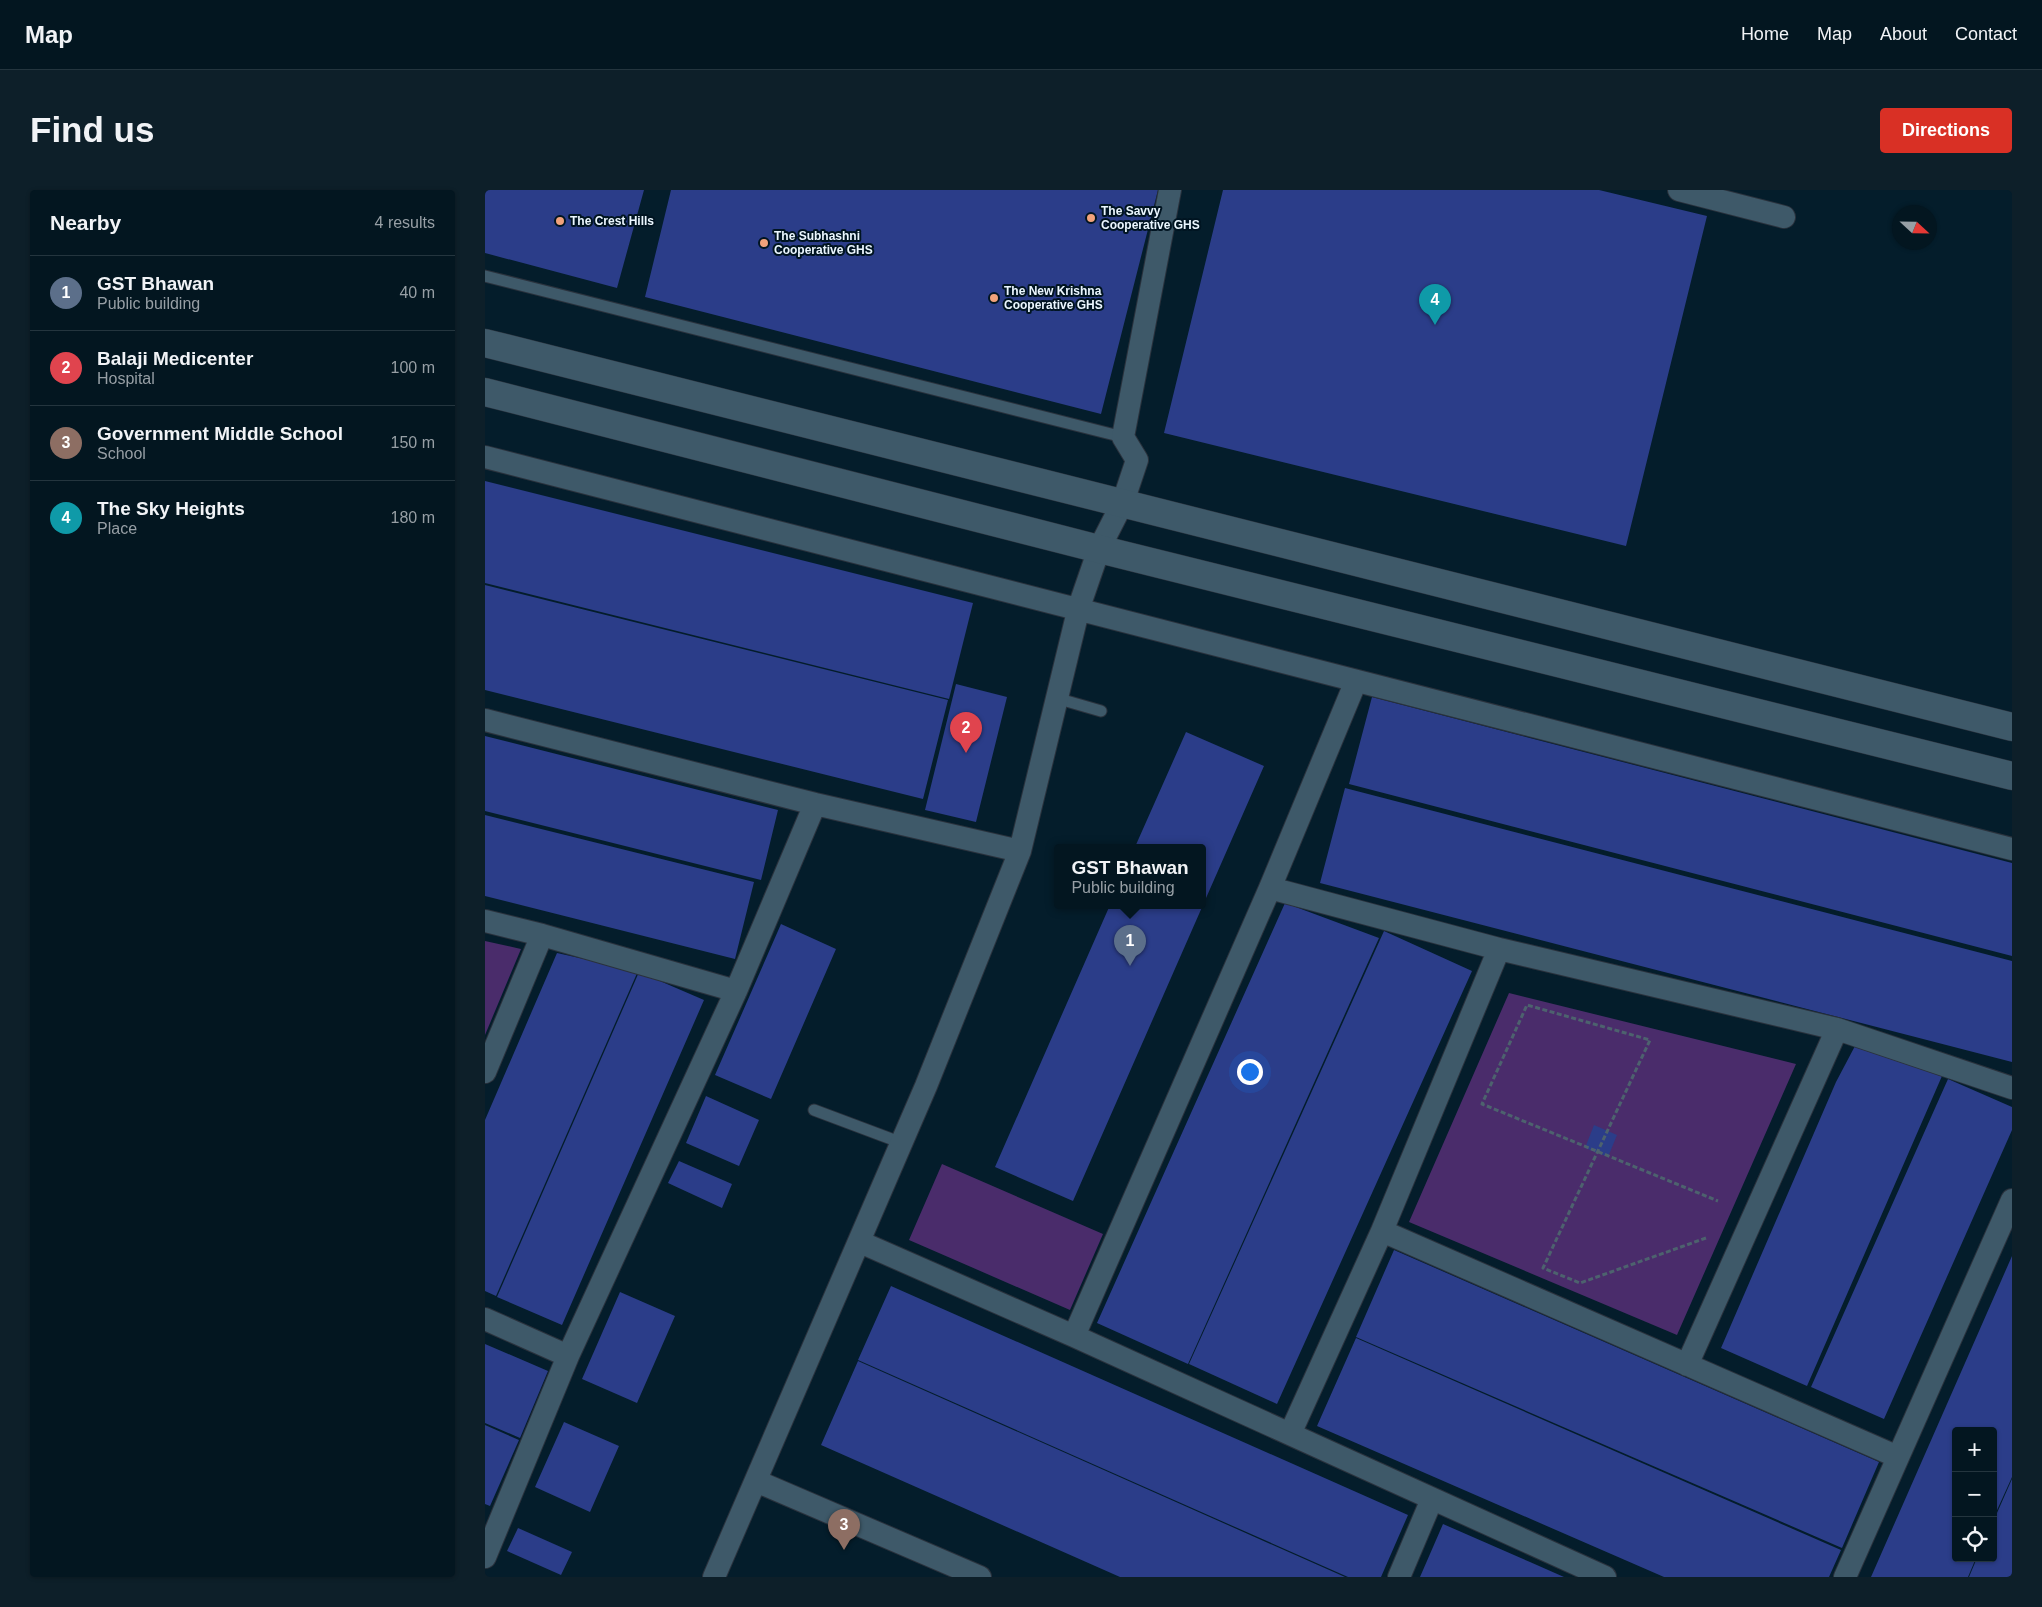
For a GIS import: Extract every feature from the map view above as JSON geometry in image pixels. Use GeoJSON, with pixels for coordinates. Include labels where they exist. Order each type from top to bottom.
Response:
{"type":"FeatureCollection","features":[{"type":"Feature","properties":{"kind":"street"},"geometry":{"type":"LineString","coordinates":[[714,1577],[902,1143],[1020,852],[1079,607],[1099,549],[1123,502],[1137,460],[1123,437],[1171,190]]}},
{"type":"Feature","properties":{"kind":"street"},"geometry":{"type":"LineString","coordinates":[[1679,190],[1784,217]]}},
{"type":"Feature","properties":{"kind":"street"},"geometry":{"type":"LineString","coordinates":[[485,343],[2012,727]]}},
{"type":"Feature","properties":{"kind":"street"},"geometry":{"type":"LineString","coordinates":[[485,392],[1099,549],[2012,776]]}},
{"type":"Feature","properties":{"kind":"street"},"geometry":{"type":"LineString","coordinates":[[485,456],[1079,607],[1355,681],[2012,849]]}},
{"type":"Feature","properties":{"kind":"street"},"geometry":{"type":"LineString","coordinates":[[1073,1336],[1270,888],[1355,681]]}},
{"type":"Feature","properties":{"kind":"street"},"geometry":{"type":"LineString","coordinates":[[485,720],[815,804],[1020,852]]}},
{"type":"Feature","properties":{"kind":"street"},"geometry":{"type":"LineString","coordinates":[[488,1543],[569,1356],[736,991],[815,804]]}},
{"type":"Feature","properties":{"kind":"street"},"geometry":{"type":"LineString","coordinates":[[1270,888],[1499,949],[1837,1029],[2012,1088]]}},
{"type":"Feature","properties":{"kind":"street"},"geometry":{"type":"LineString","coordinates":[[485,921],[542,935],[736,991]]}},
{"type":"Feature","properties":{"kind":"street"},"geometry":{"type":"LineString","coordinates":[[485,1072],[542,935]]}},
{"type":"Feature","properties":{"kind":"street"},"geometry":{"type":"LineString","coordinates":[[1290,1434],[1382,1231],[1499,949]]}},
{"type":"Feature","properties":{"kind":"street"},"geometry":{"type":"LineString","coordinates":[[1687,1365],[1837,1029]]}},
{"type":"Feature","properties":{"kind":"street"},"geometry":{"type":"LineString","coordinates":[[1845,1577],[2012,1200]]}},
{"type":"Feature","properties":{"kind":"street"},"geometry":{"type":"LineString","coordinates":[[1382,1231],[1898,1457]]}},
{"type":"Feature","properties":{"kind":"street"},"geometry":{"type":"LineString","coordinates":[[860,1242],[1073,1336],[1605,1577]]}},
{"type":"Feature","properties":{"kind":"street"},"geometry":{"type":"LineString","coordinates":[[485,1319],[569,1356]]}},
{"type":"Feature","properties":{"kind":"street"},"geometry":{"type":"LineString","coordinates":[[756,1481],[980,1577]]}},
{"type":"Feature","properties":{"kind":"street"},"geometry":{"type":"LineString","coordinates":[[1399,1577],[1432,1499]]}},
{"type":"Feature","properties":{"kind":"lane"},"geometry":{"type":"LineString","coordinates":[[485,276],[1123,437]]}},
{"type":"Feature","properties":{"kind":"lane"},"geometry":{"type":"LineString","coordinates":[[1056,698],[1101,711]]}},
{"type":"Feature","properties":{"kind":"lane"},"geometry":{"type":"LineString","coordinates":[[813,1110],[902,1143]]}},
{"type":"Feature","properties":{"kind":"path"},"geometry":{"type":"LineString","coordinates":[[1706,1238],[1580,1283],[1543,1268],[1597,1152],[1650,1040],[1527,1005],[1481,1104],[1597,1152],[1718,1201]]}},
{"type":"Feature","properties":{"kind":"shaded area"},"geometry":{"type":"Polygon","coordinates":[[[485,941],[521,949],[485,1035],[485,941]]]}},
{"type":"Feature","properties":{"kind":"shaded area"},"geometry":{"type":"Polygon","coordinates":[[[1509,993],[1796,1064],[1677,1335],[1409,1222],[1509,993]]]}},
{"type":"Feature","properties":{"kind":"shaded area"},"geometry":{"type":"Polygon","coordinates":[[[942,1164],[1103,1234],[1070,1310],[909,1240],[942,1164]]]}},
{"type":"Feature","properties":{"kind":"building","name":"The Crest Hills"},"geometry":{"type":"Polygon","coordinates":[[[485,190],[644,190],[617,288],[485,253],[485,190]]]}},
{"type":"Feature","properties":{"kind":"building"},"geometry":{"type":"Polygon","coordinates":[[[671,190],[1158,190],[1101,414],[645,297],[671,190]]]}},
{"type":"Feature","properties":{"kind":"building"},"geometry":{"type":"Polygon","coordinates":[[[1223,190],[1599,190],[1707,216],[1626,546],[1164,433],[1223,190]]]}},
{"type":"Feature","properties":{"kind":"building"},"geometry":{"type":"Polygon","coordinates":[[[485,481],[973,603],[949,699],[485,583],[485,481]]]}},
{"type":"Feature","properties":{"kind":"building"},"geometry":{"type":"Polygon","coordinates":[[[485,585],[948,700],[923,799],[485,690],[485,585]]]}},
{"type":"Feature","properties":{"kind":"building"},"geometry":{"type":"Polygon","coordinates":[[[956,684],[1007,697],[976,822],[925,810],[956,684]]]}},
{"type":"Feature","properties":{"kind":"building"},"geometry":{"type":"Polygon","coordinates":[[[1372,697],[2012,863],[2012,956],[1349,784],[1372,697]]]}},
{"type":"Feature","properties":{"kind":"building"},"geometry":{"type":"Polygon","coordinates":[[[1186,732],[1264,766],[1206,898],[1206,844],[1136,844],[1186,732]]]}},
{"type":"Feature","properties":{"kind":"building"},"geometry":{"type":"Polygon","coordinates":[[[485,736],[778,810],[761,880],[485,811],[485,736]]]}},
{"type":"Feature","properties":{"kind":"building"},"geometry":{"type":"Polygon","coordinates":[[[1345,788],[2012,961],[2012,1062],[1320,883],[1345,788]]]}},
{"type":"Feature","properties":{"kind":"building"},"geometry":{"type":"Polygon","coordinates":[[[485,815],[754,882],[735,959],[485,896],[485,815]]]}},
{"type":"Feature","properties":{"kind":"building"},"geometry":{"type":"Polygon","coordinates":[[[1285,903],[1379,938],[1188,1364],[1097,1323],[1285,903]]]}},
{"type":"Feature","properties":{"kind":"building"},"geometry":{"type":"Polygon","coordinates":[[[1108,909],[1201,909],[1073,1201],[995,1167],[1108,909]]]}},
{"type":"Feature","properties":{"kind":"building"},"geometry":{"type":"Polygon","coordinates":[[[781,924],[836,949],[771,1099],[715,1075],[781,924]]]}},
{"type":"Feature","properties":{"kind":"building"},"geometry":{"type":"Polygon","coordinates":[[[1384,931],[1472,971],[1277,1404],[1189,1364],[1384,931]]]}},
{"type":"Feature","properties":{"kind":"building"},"geometry":{"type":"Polygon","coordinates":[[[557,953],[638,971],[496,1296],[485,1291],[485,1120],[557,953]]]}},
{"type":"Feature","properties":{"kind":"building"},"geometry":{"type":"Polygon","coordinates":[[[639,972],[704,1000],[562,1325],[497,1297],[639,972]]]}},
{"type":"Feature","properties":{"kind":"building"},"geometry":{"type":"Polygon","coordinates":[[[1855,1046],[1942,1076],[1807,1386],[1721,1348],[1836,1082],[1855,1046]]]}},
{"type":"Feature","properties":{"kind":"building"},"geometry":{"type":"Polygon","coordinates":[[[1948,1079],[2012,1107],[2012,1130],[1884,1419],[1811,1387],[1948,1079]]]}},
{"type":"Feature","properties":{"kind":"building"},"geometry":{"type":"Polygon","coordinates":[[[706,1096],[759,1120],[739,1166],[686,1143],[706,1096]]]}},
{"type":"Feature","properties":{"kind":"building"},"geometry":{"type":"Polygon","coordinates":[[[1594,1125],[1617,1135],[1608,1157],[1585,1148],[1594,1125]]]}},
{"type":"Feature","properties":{"kind":"building"},"geometry":{"type":"Polygon","coordinates":[[[679,1161],[732,1184],[722,1208],[668,1183],[679,1161]]]}},
{"type":"Feature","properties":{"kind":"building"},"geometry":{"type":"Polygon","coordinates":[[[1394,1250],[1879,1462],[1842,1548],[1356,1337],[1394,1250]]]}},
{"type":"Feature","properties":{"kind":"building"},"geometry":{"type":"Polygon","coordinates":[[[2012,1256],[2012,1477],[1997,1510],[1997,1427],[1952,1427],[1952,1562],[1974,1562],[1968,1577],[1871,1577],[2012,1256]]]}},
{"type":"Feature","properties":{"kind":"building"},"geometry":{"type":"Polygon","coordinates":[[[891,1286],[1408,1515],[1381,1577],[1348,1577],[858,1360],[891,1286]]]}},
{"type":"Feature","properties":{"kind":"building"},"geometry":{"type":"Polygon","coordinates":[[[620,1292],[675,1316],[637,1403],[582,1379],[620,1292]]]}},
{"type":"Feature","properties":{"kind":"building"},"geometry":{"type":"Polygon","coordinates":[[[1356,1338],[1841,1550],[1829,1577],[1664,1577],[1317,1426],[1356,1338]]]}},
{"type":"Feature","properties":{"kind":"building"},"geometry":{"type":"Polygon","coordinates":[[[485,1344],[548,1371],[520,1438],[485,1423],[485,1344]]]}},
{"type":"Feature","properties":{"kind":"building"},"geometry":{"type":"Polygon","coordinates":[[[858,1361],[1345,1577],[1120,1577],[821,1445],[858,1361]]]}},
{"type":"Feature","properties":{"kind":"building"},"geometry":{"type":"Polygon","coordinates":[[[564,1422],[619,1446],[590,1512],[535,1487],[564,1422]]]}},
{"type":"Feature","properties":{"kind":"building"},"geometry":{"type":"Polygon","coordinates":[[[485,1425],[519,1440],[490,1506],[485,1504],[485,1425]]]}},
{"type":"Feature","properties":{"kind":"building"},"geometry":{"type":"Polygon","coordinates":[[[2012,1479],[2012,1577],[1969,1577],[1975,1562],[1997,1562],[1997,1513],[2012,1479]]]}},
{"type":"Feature","properties":{"kind":"building"},"geometry":{"type":"Polygon","coordinates":[[[1443,1524],[1530,1562],[1564,1577],[1420,1577],[1443,1524]]]}},
{"type":"Feature","properties":{"kind":"building"},"geometry":{"type":"Polygon","coordinates":[[[518,1528],[572,1552],[561,1575],[507,1551],[518,1528]]]}},
{"type":"Feature","properties":{"kind":"place","name":"The Savvy Cooperative GHS"},"geometry":{"type":"Point","coordinates":[1091,218]}},
{"type":"Feature","properties":{"kind":"place","name":"The Crest Hills"},"geometry":{"type":"Point","coordinates":[560,221]}},
{"type":"Feature","properties":{"kind":"place","name":"The Subhashni Cooperative GHS"},"geometry":{"type":"Point","coordinates":[764,243]}},
{"type":"Feature","properties":{"kind":"place","name":"The New Krishna Cooperative GHS"},"geometry":{"type":"Point","coordinates":[994,298]}},
{"type":"Feature","properties":{"kind":"place","name":"The Sky Heights"},"geometry":{"type":"Point","coordinates":[1435,325]}},
{"type":"Feature","properties":{"kind":"place","name":"Balaji Medicenter"},"geometry":{"type":"Point","coordinates":[966,753]}},
{"type":"Feature","properties":{"kind":"place","name":"GST Bhawan"},"geometry":{"type":"Point","coordinates":[1130,966]}},
{"type":"Feature","properties":{"kind":"place","name":"Government Middle School"},"geometry":{"type":"Point","coordinates":[844,1550]}}]}
